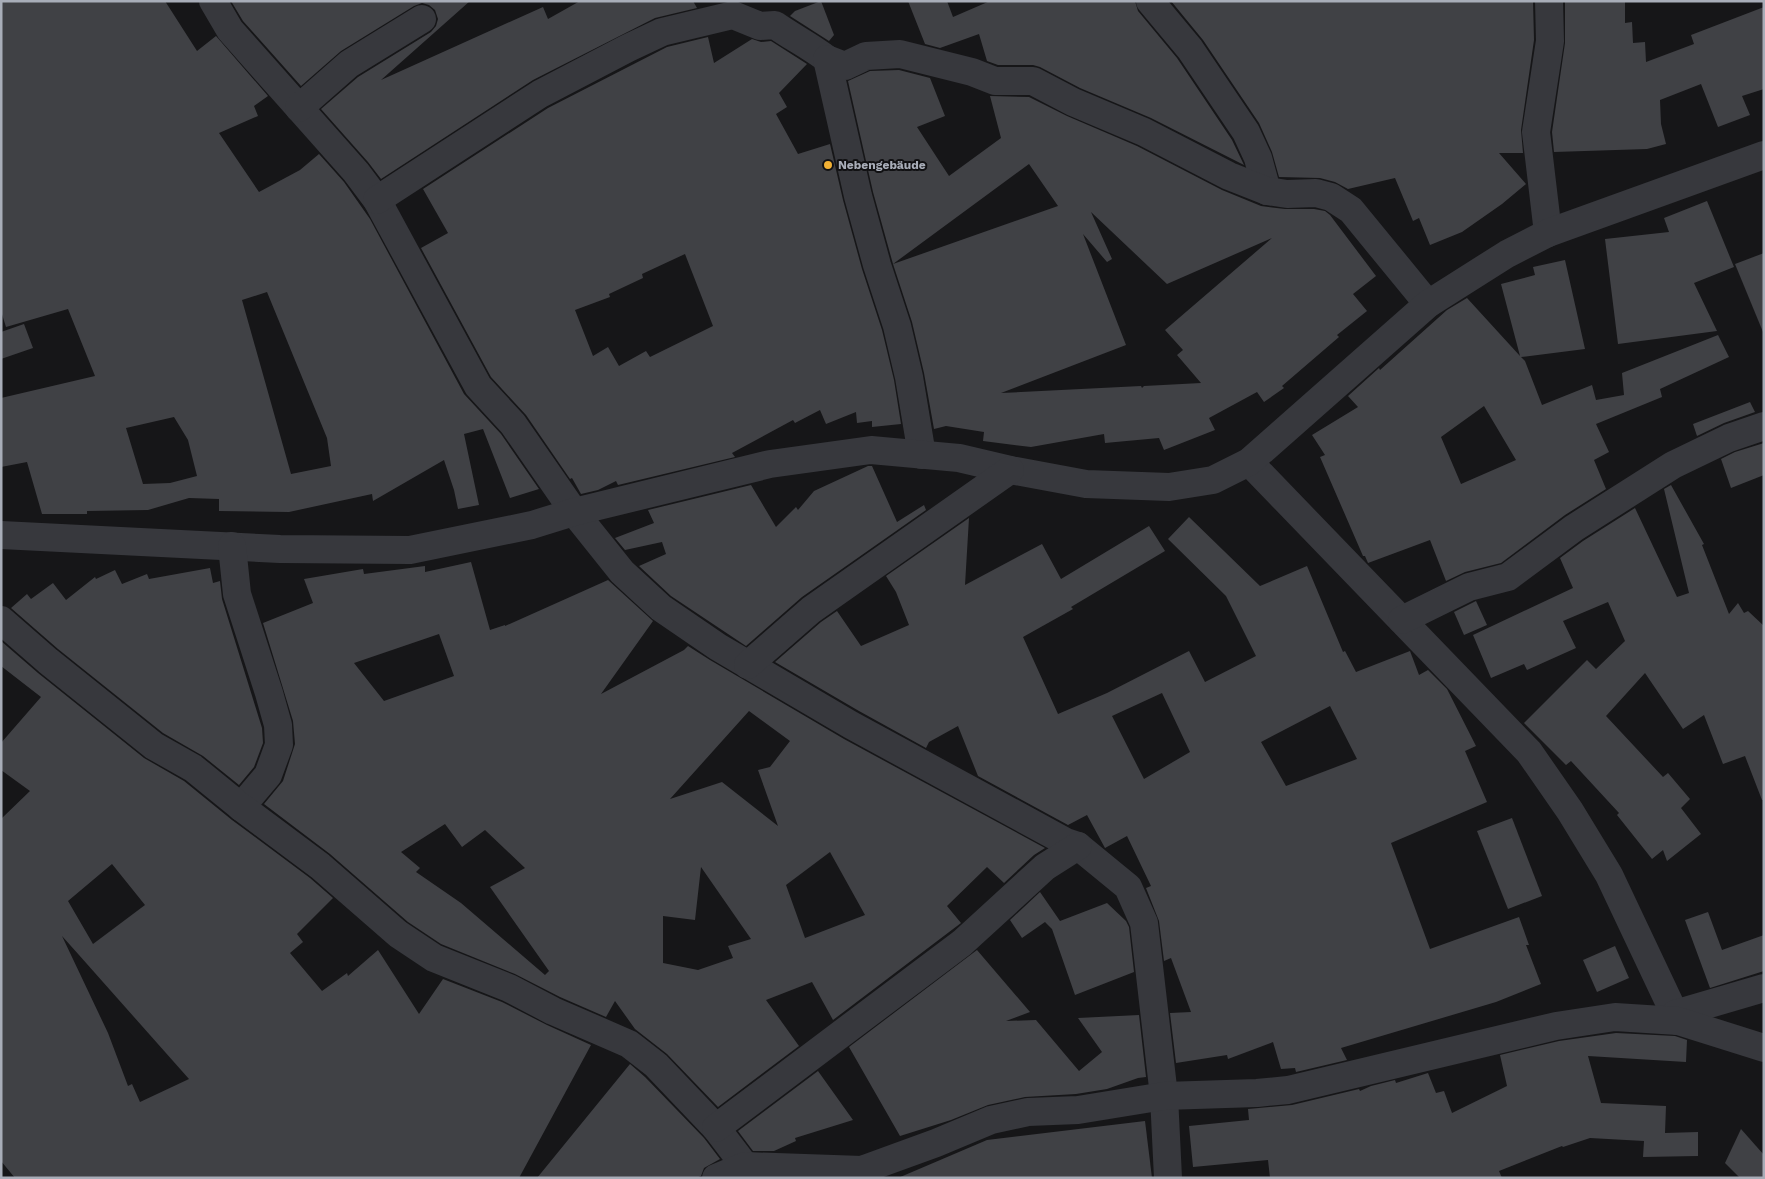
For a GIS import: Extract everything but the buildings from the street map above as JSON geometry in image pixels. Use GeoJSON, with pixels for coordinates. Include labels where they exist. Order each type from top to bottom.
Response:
{"type":"FeatureCollection","features":[{"type":"Feature","properties":{"kind":"street"},"geometry":{"type":"LineString","coordinates":[[213,1],[230,30],[356,172],[377,200],[478,386],[513,424],[574,512],[622,572],[661,608],[718,647],[851,725],[1066,842],[1078,846],[1128,887],[1144,923],[1164,1096],[1168,1178]]}},
{"type":"Feature","properties":{"kind":"street"},"geometry":{"type":"LineString","coordinates":[[1150,1],[1190,49],[1246,132],[1258,158],[1267,191]]}},
{"type":"Feature","properties":{"kind":"street"},"geometry":{"type":"LineString","coordinates":[[1548,1],[1550,41],[1536,132],[1548,233]]}},
{"type":"Feature","properties":{"kind":"street"},"geometry":{"type":"LineString","coordinates":[[377,200],[540,94],[628,48],[662,32],[733,15],[760,26],[775,25],[798,41],[811,46],[827,59],[844,66],[866,56],[900,54],[972,72],[994,81],[1033,80],[1073,102],[1144,132],[1229,176],[1267,191],[1287,194],[1316,193],[1331,197],[1351,210],[1428,304]]}},
{"type":"Feature","properties":{"kind":"street"},"geometry":{"type":"LineString","coordinates":[[299,108],[349,64],[422,19]]}},
{"type":"Feature","properties":{"kind":"street"},"geometry":{"type":"LineString","coordinates":[[827,59],[858,196],[877,265],[897,326],[909,377],[922,455]]}},
{"type":"Feature","properties":{"kind":"street"},"geometry":{"type":"LineString","coordinates":[[1,534],[280,549],[410,550],[532,525],[574,512],[770,464],[871,450],[959,458],[1010,470],[1086,484],[1169,487],[1213,480],[1249,462],[1428,304],[1507,254],[1548,233],[1764,155]]}},
{"type":"Feature","properties":{"kind":"street"},"geometry":{"type":"LineString","coordinates":[[1402,620],[1469,587],[1508,577],[1574,528],[1673,465],[1729,438],[1764,426]]}},
{"type":"Feature","properties":{"kind":"street"},"geometry":{"type":"LineString","coordinates":[[1249,462],[1529,752],[1570,811],[1609,875],[1676,1017]]}},
{"type":"Feature","properties":{"kind":"street"},"geometry":{"type":"LineString","coordinates":[[748,665],[811,610],[1010,470]]}},
{"type":"Feature","properties":{"kind":"street"},"geometry":{"type":"LineString","coordinates":[[232,546],[237,594],[278,725],[279,745],[268,776],[241,807]]}},
{"type":"Feature","properties":{"kind":"street"},"geometry":{"type":"LineString","coordinates":[[1,620],[48,661],[154,746],[192,768],[320,866],[398,934],[434,958],[509,988],[553,1011],[629,1044],[656,1065],[716,1128],[745,1166]]}},
{"type":"Feature","properties":{"kind":"street"},"geometry":{"type":"LineString","coordinates":[[716,1128],[962,943],[1045,867],[1078,846]]}},
{"type":"Feature","properties":{"kind":"street"},"geometry":{"type":"LineString","coordinates":[[1676,1017],[1764,988]]}},
{"type":"Feature","properties":{"kind":"street"},"geometry":{"type":"LineString","coordinates":[[716,1178],[745,1166],[825,1173],[862,1170],[936,1143],[991,1120],[1028,1112],[1078,1110],[1164,1096],[1288,1090],[1556,1026],[1615,1016],[1676,1017],[1764,1048]]}},
{"type":"Feature","properties":{"kind":"place","name":"Nebengebäude"},"geometry":{"type":"Point","coordinates":[828,165]}}]}
